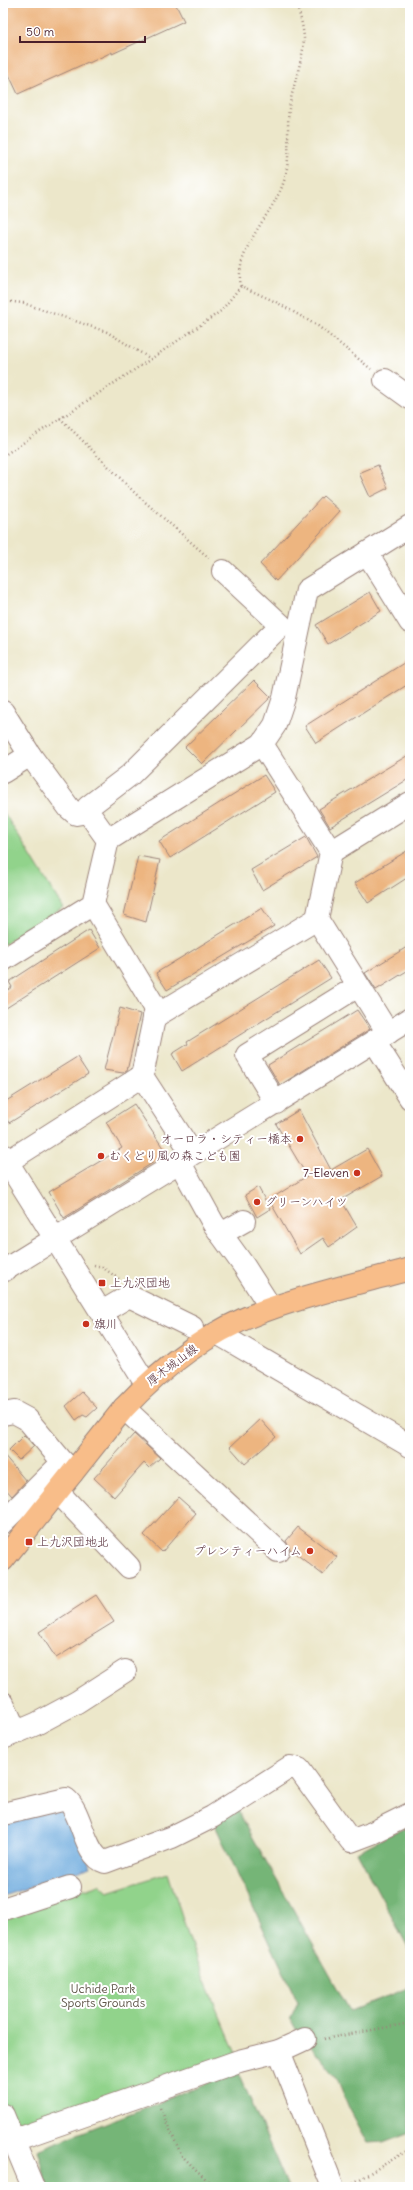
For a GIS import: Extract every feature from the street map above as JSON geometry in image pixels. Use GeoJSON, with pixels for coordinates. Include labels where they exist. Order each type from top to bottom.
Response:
{"type":"FeatureCollection","features":[{"type":"Feature","properties":{"kind":"main road","name":"厚木城山線"},"geometry":{"type":"LineString","coordinates":[[3,1560],[57,1491],[67,1467],[146,1384],[179,1358],[217,1333],[271,1308],[410,1269]]}},
{"type":"Feature","properties":{"kind":"street"},"geometry":{"type":"LineString","coordinates":[[385,380],[410,398]]}},
{"type":"Feature","properties":{"kind":"street"},"geometry":{"type":"LineString","coordinates":[[271,1308],[213,1223],[185,1157],[142,1076],[156,1009],[93,904],[108,840],[262,744],[275,725],[284,698],[307,590],[410,526]]}},
{"type":"Feature","properties":{"kind":"street"},"geometry":{"type":"LineString","coordinates":[[367,553],[404,600],[410,622]]}},
{"type":"Feature","properties":{"kind":"street"},"geometry":{"type":"LineString","coordinates":[[108,840],[88,812],[88,807],[130,775],[281,625],[222,571]]}},
{"type":"Feature","properties":{"kind":"street"},"geometry":{"type":"LineString","coordinates":[[3,712],[30,755],[69,808],[76,814],[88,812]]}},
{"type":"Feature","properties":{"kind":"street"},"geometry":{"type":"LineString","coordinates":[[262,744],[330,852],[317,919],[358,986],[410,1098]]}},
{"type":"Feature","properties":{"kind":"street"},"geometry":{"type":"LineString","coordinates":[[3,772],[30,755]]}},
{"type":"Feature","properties":{"kind":"street"},"geometry":{"type":"LineString","coordinates":[[330,852],[410,804]]}},
{"type":"Feature","properties":{"kind":"street"},"geometry":{"type":"LineString","coordinates":[[3,960],[93,904]]}},
{"type":"Feature","properties":{"kind":"street"},"geometry":{"type":"LineString","coordinates":[[154,1017],[317,919]]}},
{"type":"Feature","properties":{"kind":"street"},"geometry":{"type":"LineString","coordinates":[[276,1103],[247,1055],[358,986]]}},
{"type":"Feature","properties":{"kind":"street"},"geometry":{"type":"LineString","coordinates":[[3,1271],[410,1019]]}},
{"type":"Feature","properties":{"kind":"street"},"geometry":{"type":"LineString","coordinates":[[142,1076],[5,1159],[56,1238],[146,1384]]}},
{"type":"Feature","properties":{"kind":"street"},"geometry":{"type":"LineString","coordinates":[[221,1234],[244,1221]]}},
{"type":"Feature","properties":{"kind":"street"},"geometry":{"type":"LineString","coordinates":[[102,1312],[129,1296],[192,1328]]}},
{"type":"Feature","properties":{"kind":"street"},"geometry":{"type":"LineString","coordinates":[[217,1333],[410,1446]]}},
{"type":"Feature","properties":{"kind":"street"},"geometry":{"type":"LineString","coordinates":[[124,1408],[192,1484],[278,1550]]}},
{"type":"Feature","properties":{"kind":"street"},"geometry":{"type":"LineString","coordinates":[[3,1522],[67,1467],[16,1416]]}},
{"type":"Feature","properties":{"kind":"street"},"geometry":{"type":"LineString","coordinates":[[57,1491],[129,1567]]}},
{"type":"Feature","properties":{"kind":"street"},"geometry":{"type":"LineString","coordinates":[[3,1703],[9,1735],[36,1724],[125,1672]]}},
{"type":"Feature","properties":{"kind":"street"},"geometry":{"type":"LineString","coordinates":[[3,1814],[63,1798],[69,1802],[94,1852],[100,1861],[105,1862],[172,1837],[212,1817],[290,1767],[298,1769],[350,1841],[365,1836],[410,1814]]}},
{"type":"Feature","properties":{"kind":"street"},"geometry":{"type":"LineString","coordinates":[[3,1909],[70,1887]]}},
{"type":"Feature","properties":{"kind":"street"},"geometry":{"type":"LineString","coordinates":[[14,2140],[239,2061],[279,2051],[305,2039]]}},
{"type":"Feature","properties":{"kind":"street"},"geometry":{"type":"LineString","coordinates":[[279,2051],[333,2187]]}},
{"type":"Feature","properties":{"kind":"street"},"geometry":{"type":"LineString","coordinates":[[3,2115],[33,2187]]}},
{"type":"Feature","properties":{"kind":"path"},"geometry":{"type":"LineString","coordinates":[[3,456],[221,311],[241,286],[241,266],[248,245],[282,186],[288,168],[289,110],[304,39],[299,11],[295,3]]}},
{"type":"Feature","properties":{"kind":"path"},"geometry":{"type":"LineString","coordinates":[[241,286],[318,326],[385,380]]}},
{"type":"Feature","properties":{"kind":"path"},"geometry":{"type":"LineString","coordinates":[[3,301],[23,303],[107,332],[151,359]]}},
{"type":"Feature","properties":{"kind":"path"},"geometry":{"type":"LineString","coordinates":[[60,418],[137,495],[222,571]]}},
{"type":"Feature","properties":{"kind":"path"},"geometry":{"type":"LineString","coordinates":[[305,2039],[318,2040],[410,2023]]}},
{"type":"Feature","properties":{"kind":"path"},"geometry":{"type":"LineString","coordinates":[[153,2091],[182,2156],[214,2187]]}},
{"type":"Feature","properties":{"kind":"path"},"geometry":{"type":"LineString","coordinates":[[346,2187],[410,2149]]}},
{"type":"Feature","properties":{"kind":"green space"},"geometry":{"type":"Polygon","coordinates":[[[3,811],[63,908],[3,945],[3,811]]]}},
{"type":"Feature","properties":{"kind":"green space"},"geometry":{"type":"Polygon","coordinates":[[[237,1809],[350,2011],[410,1987],[410,2132],[383,2142],[368,2143],[349,2108],[337,2078],[290,2020],[298,2003],[214,1823],[237,1809]]]}},
{"type":"Feature","properties":{"kind":"green space"},"geometry":{"type":"Polygon","coordinates":[[[410,1824],[410,1951],[357,1852],[410,1824]]]}},
{"type":"Feature","properties":{"kind":"green space","name":"Uchide Park Sports Grounds"},"geometry":{"type":"Polygon","coordinates":[[[168,1873],[198,1965],[237,2056],[14,2133],[3,2106],[3,1917],[99,1884],[108,1892],[168,1873]]]}},
{"type":"Feature","properties":{"kind":"green space"},"geometry":{"type":"Polygon","coordinates":[[[238,2071],[288,2187],[48,2187],[37,2150],[238,2071]]]}},
{"type":"Feature","properties":{"kind":"water"},"geometry":{"type":"Polygon","coordinates":[[[59,1807],[64,1811],[91,1867],[3,1896],[3,1825],[59,1807]]]}},
{"type":"Feature","properties":{"kind":"building"},"geometry":{"type":"Polygon","coordinates":[[[3,3],[175,3],[184,21],[112,54],[112,52],[89,63],[88,62],[18,94],[3,62],[3,3]]]}},
{"type":"Feature","properties":{"kind":"building"},"geometry":{"type":"Polygon","coordinates":[[[378,465],[388,488],[370,497],[359,473],[378,465]]]}},
{"type":"Feature","properties":{"kind":"building"},"geometry":{"type":"Polygon","coordinates":[[[323,496],[340,511],[276,581],[260,564],[323,496]]]}},
{"type":"Feature","properties":{"kind":"building"},"geometry":{"type":"Polygon","coordinates":[[[370,592],[381,611],[328,644],[316,625],[370,592]]]}},
{"type":"Feature","properties":{"kind":"building"},"geometry":{"type":"Polygon","coordinates":[[[410,659],[410,683],[316,743],[305,726],[410,659]]]}},
{"type":"Feature","properties":{"kind":"building"},"geometry":{"type":"Polygon","coordinates":[[[254,680],[271,697],[202,764],[185,747],[254,680]]]}},
{"type":"Feature","properties":{"kind":"building"},"geometry":{"type":"Polygon","coordinates":[[[410,754],[410,778],[330,827],[319,809],[410,754]]]}},
{"type":"Feature","properties":{"kind":"building"},"geometry":{"type":"Polygon","coordinates":[[[264,775],[275,792],[170,858],[159,841],[264,775]]]}},
{"type":"Feature","properties":{"kind":"building"},"geometry":{"type":"Polygon","coordinates":[[[306,837],[317,857],[262,890],[251,870],[306,837]]]}},
{"type":"Feature","properties":{"kind":"building"},"geometry":{"type":"Polygon","coordinates":[[[410,849],[410,876],[368,903],[355,883],[410,849]]]}},
{"type":"Feature","properties":{"kind":"building"},"geometry":{"type":"Polygon","coordinates":[[[138,856],[160,860],[146,922],[124,915],[138,856]]]}},
{"type":"Feature","properties":{"kind":"building"},"geometry":{"type":"Polygon","coordinates":[[[262,908],[274,926],[167,990],[156,973],[262,908]]]}},
{"type":"Feature","properties":{"kind":"building"},"geometry":{"type":"Polygon","coordinates":[[[89,930],[100,948],[3,1010],[3,993],[12,987],[9,982],[89,930]]]}},
{"type":"Feature","properties":{"kind":"building"},"geometry":{"type":"Polygon","coordinates":[[[410,945],[410,969],[376,990],[365,973],[410,945]]]}},
{"type":"Feature","properties":{"kind":"building"},"geometry":{"type":"Polygon","coordinates":[[[319,960],[331,978],[182,1071],[172,1054],[188,1044],[187,1042],[319,960]]]}},
{"type":"Feature","properties":{"kind":"building"},"geometry":{"type":"Polygon","coordinates":[[[120,1008],[140,1014],[127,1071],[123,1073],[104,1070],[120,1008]]]}},
{"type":"Feature","properties":{"kind":"building"},"geometry":{"type":"Polygon","coordinates":[[[357,1010],[370,1029],[280,1085],[268,1065],[357,1010]]]}},
{"type":"Feature","properties":{"kind":"building"},"geometry":{"type":"Polygon","coordinates":[[[77,1057],[88,1074],[9,1123],[3,1113],[3,1103],[77,1057]]]}},
{"type":"Feature","properties":{"kind":"building"},"geometry":{"type":"Polygon","coordinates":[[[134,1104],[167,1154],[64,1218],[49,1192],[122,1148],[106,1122],[134,1104]]]}},
{"type":"Feature","properties":{"kind":"building"},"geometry":{"type":"Polygon","coordinates":[[[299,1110],[331,1170],[367,1149],[382,1176],[341,1200],[357,1227],[329,1247],[323,1238],[300,1254],[269,1200],[307,1176],[276,1124],[299,1110]]]}},
{"type":"Feature","properties":{"kind":"building","name":"グリーンハイツ"},"geometry":{"type":"Polygon","coordinates":[[[258,1187],[270,1209],[257,1217],[245,1195],[258,1187]]]}},
{"type":"Feature","properties":{"kind":"building"},"geometry":{"type":"Polygon","coordinates":[[[82,1392],[97,1408],[87,1417],[83,1415],[76,1420],[66,1406],[82,1392]]]}},
{"type":"Feature","properties":{"kind":"building"},"geometry":{"type":"Polygon","coordinates":[[[260,1419],[276,1437],[245,1464],[230,1447],[260,1419]]]}},
{"type":"Feature","properties":{"kind":"building"},"geometry":{"type":"Polygon","coordinates":[[[134,1434],[160,1458],[149,1468],[144,1463],[114,1497],[94,1478],[134,1434]]]}},
{"type":"Feature","properties":{"kind":"building"},"geometry":{"type":"Polygon","coordinates":[[[24,1435],[34,1446],[19,1460],[9,1450],[24,1435]]]}},
{"type":"Feature","properties":{"kind":"building"},"geometry":{"type":"Polygon","coordinates":[[[3,1454],[26,1481],[12,1496],[3,1486],[3,1454]]]}},
{"type":"Feature","properties":{"kind":"building"},"geometry":{"type":"Polygon","coordinates":[[[178,1497],[196,1513],[162,1552],[144,1535],[178,1497]]]}},
{"type":"Feature","properties":{"kind":"building","name":"プレンティーハイム"},"geometry":{"type":"Polygon","coordinates":[[[298,1527],[337,1557],[323,1575],[290,1549],[286,1541],[298,1527]]]}},
{"type":"Feature","properties":{"kind":"building"},"geometry":{"type":"Polygon","coordinates":[[[96,1595],[114,1622],[56,1658],[39,1632],[96,1595]]]}},
{"type":"Feature","properties":{"kind":"place","name":"オーロラ・シティー橋本"},"geometry":{"type":"Point","coordinates":[300,1139]}},
{"type":"Feature","properties":{"kind":"place","name":"むくどり風の森こども園"},"geometry":{"type":"Point","coordinates":[101,1156]}},
{"type":"Feature","properties":{"kind":"place","name":"7-Eleven"},"geometry":{"type":"Point","coordinates":[357,1173]}},
{"type":"Feature","properties":{"kind":"place","name":"グリーンハイツ"},"geometry":{"type":"Point","coordinates":[257,1202]}},
{"type":"Feature","properties":{"kind":"place","name":"上九沢団地"},"geometry":{"type":"Point","coordinates":[102,1283]}},
{"type":"Feature","properties":{"kind":"place","name":"旗川"},"geometry":{"type":"Point","coordinates":[86,1324]}},
{"type":"Feature","properties":{"kind":"place","name":"上九沢団地北"},"geometry":{"type":"Point","coordinates":[29,1542]}},
{"type":"Feature","properties":{"kind":"place","name":"プレンティーハイム"},"geometry":{"type":"Point","coordinates":[310,1551]}}]}
